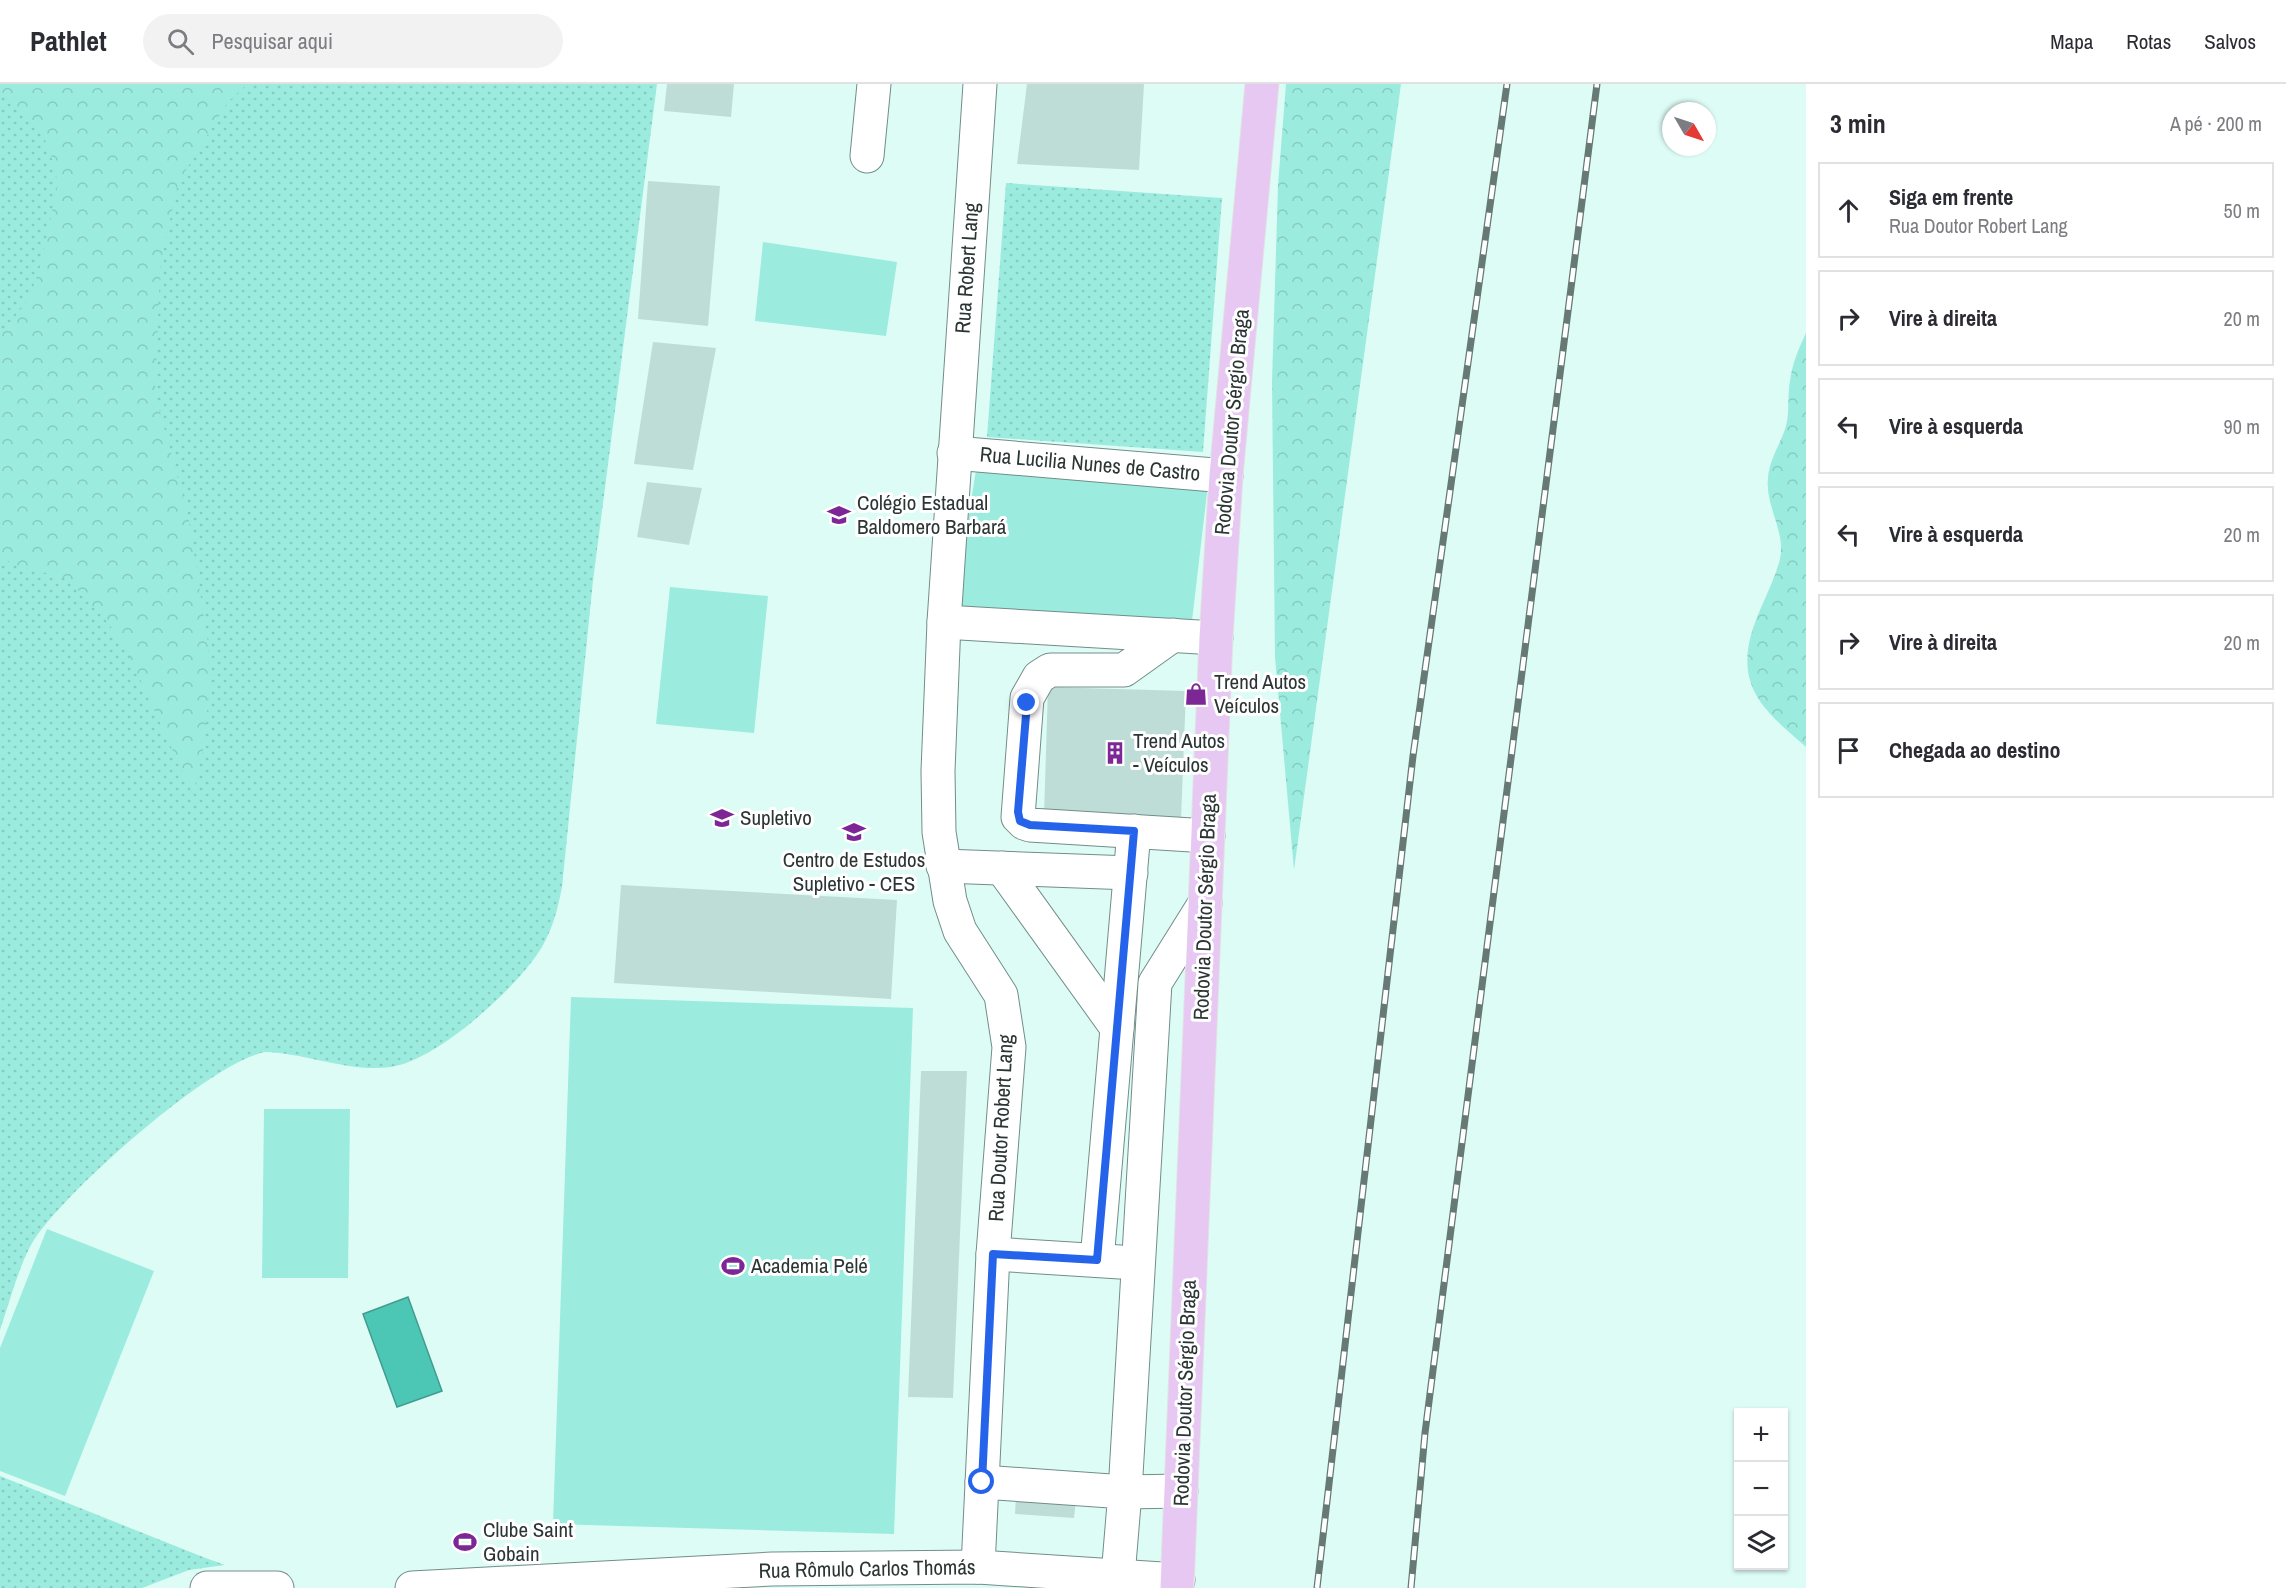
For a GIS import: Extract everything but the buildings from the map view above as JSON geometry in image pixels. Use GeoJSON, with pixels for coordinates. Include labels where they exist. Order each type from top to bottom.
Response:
{"type":"FeatureCollection","features":[{"type":"Feature","properties":{"kind":"main road","name":"Rodovia Doutor Sérgio Braga"},"geometry":{"type":"LineString","coordinates":[[1178,1584],[1216,638],[1226,476],[1262,84]]}},
{"type":"Feature","properties":{"kind":"street"},"geometry":{"type":"LineString","coordinates":[[867,156],[874,84]]}},
{"type":"Feature","properties":{"kind":"street","name":"Rua Robert Lang"},"geometry":{"type":"LineString","coordinates":[[954,453],[980,84]]}},
{"type":"Feature","properties":{"kind":"street","name":"Rua Lucilia Nunes de Castro"},"geometry":{"type":"LineString","coordinates":[[954,453],[1226,476]]}},
{"type":"Feature","properties":{"kind":"street","name":"Rua Doutor Robert Lang"},"geometry":{"type":"LineString","coordinates":[[954,453],[938,771],[939,832],[943,867],[960,931],[1001,995],[1007,1021],[1009,1047],[993,1254],[978,1567]]}},
{"type":"Feature","properties":{"kind":"street"},"geometry":{"type":"LineString","coordinates":[[944,622],[1216,638]]}},
{"type":"Feature","properties":{"kind":"street"},"geometry":{"type":"LineString","coordinates":[[1173,635],[1119,671],[1046,672],[1036,681],[1028,698],[1018,812],[1020,821],[1030,825],[1208,836]]}},
{"type":"Feature","properties":{"kind":"street"},"geometry":{"type":"LineString","coordinates":[[1097,1260],[1134,831]]}},
{"type":"Feature","properties":{"kind":"street"},"geometry":{"type":"LineString","coordinates":[[943,867],[1131,873]]}},
{"type":"Feature","properties":{"kind":"street"},"geometry":{"type":"LineString","coordinates":[[1002,868],[1117,1028]]}},
{"type":"Feature","properties":{"kind":"street"},"geometry":{"type":"LineString","coordinates":[[1118,1576],[1155,983],[1205,903]]}},
{"type":"Feature","properties":{"kind":"street"},"geometry":{"type":"LineString","coordinates":[[993,1254],[1139,1263]]}},
{"type":"Feature","properties":{"kind":"street"},"geometry":{"type":"LineString","coordinates":[[982,1482],[1125,1492],[1181,1491]]}},
{"type":"Feature","properties":{"kind":"street","name":"Rua Rômulo Carlos Thomás"},"geometry":{"type":"LineString","coordinates":[[412,1588],[576,1584],[772,1569],[978,1567],[1118,1576],[1178,1584]]}},
{"type":"Feature","properties":{"kind":"street"},"geometry":{"type":"LineString","coordinates":[[207,1588],[277,1588]]}},
{"type":"Feature","properties":{"kind":"green space"},"geometry":{"type":"Polygon","coordinates":[[[0,84],[657,84],[593,581],[562,887],[555,918],[546,940],[531,963],[496,1001],[453,1037],[410,1061],[391,1067],[375,1068],[265,1052],[240,1061],[176,1103],[106,1162],[51,1218],[34,1240],[24,1260],[0,1330],[0,84]]]}},
{"type":"Feature","properties":{"kind":"green space"},"geometry":{"type":"Polygon","coordinates":[[[0,84],[247,84],[227,103],[178,183],[160,266],[155,394],[188,515],[208,643],[209,690],[204,745],[193,795],[129,655],[109,624],[68,579],[16,565],[0,557],[0,335],[29,299],[41,264],[58,184],[49,146],[29,118],[0,90],[0,84]]]}},
{"type":"Feature","properties":{"kind":"green space"},"geometry":{"type":"Polygon","coordinates":[[[1286,84],[1401,84],[1294,870],[1275,657],[1272,382],[1278,185],[1286,84]]]}},
{"type":"Feature","properties":{"kind":"green space"},"geometry":{"type":"Polygon","coordinates":[[[1006,183],[1222,198],[1203,452],[987,437],[1006,183]]]}},
{"type":"Feature","properties":{"kind":"green space"},"geometry":{"type":"Polygon","coordinates":[[[763,242],[897,262],[886,336],[755,321],[763,242]]]}},
{"type":"Feature","properties":{"kind":"green space"},"geometry":{"type":"Polygon","coordinates":[[[1806,333],[1806,747],[1764,707],[1753,688],[1747,661],[1752,631],[1780,559],[1780,539],[1769,499],[1768,478],[1786,426],[1791,375],[1806,333]]]}},
{"type":"Feature","properties":{"kind":"green space"},"geometry":{"type":"Polygon","coordinates":[[[976,470],[1208,484],[1192,621],[954,609],[976,470]]]}},
{"type":"Feature","properties":{"kind":"green space"},"geometry":{"type":"Polygon","coordinates":[[[670,587],[768,596],[754,733],[656,724],[670,587]]]}},
{"type":"Feature","properties":{"kind":"green space","name":"Academia Pelé"},"geometry":{"type":"Polygon","coordinates":[[[571,997],[913,1008],[894,1534],[553,1524],[571,997]]]}},
{"type":"Feature","properties":{"kind":"green space"},"geometry":{"type":"Polygon","coordinates":[[[264,1109],[350,1109],[348,1278],[262,1278],[264,1109]]]}},
{"type":"Feature","properties":{"kind":"green space"},"geometry":{"type":"Polygon","coordinates":[[[47,1229],[154,1271],[65,1496],[0,1471],[0,1348],[47,1229]]]}},
{"type":"Feature","properties":{"kind":"green space"},"geometry":{"type":"Polygon","coordinates":[[[0,1476],[225,1565],[189,1570],[142,1588],[0,1588],[0,1476]]]}},
{"type":"Feature","properties":{"kind":"shaded area"},"geometry":{"type":"Polygon","coordinates":[[[408,1297],[442,1391],[397,1407],[363,1314],[408,1297]]]}},
{"type":"Feature","properties":{"kind":"railway"},"geometry":{"type":"LineString","coordinates":[[1317,1588],[1413,756],[1507,84]]}},
{"type":"Feature","properties":{"kind":"railway"},"geometry":{"type":"LineString","coordinates":[[1411,1588],[1425,1433],[1597,84]]}},
{"type":"Feature","properties":{"kind":"place","name":"Colégio Estadual Baldomero Barbará"},"geometry":{"type":"Point","coordinates":[839,515]}},
{"type":"Feature","properties":{"kind":"place","name":"Trend Autos Veículos"},"geometry":{"type":"Point","coordinates":[1196,694]}},
{"type":"Feature","properties":{"kind":"place","name":"Trend Autos - Veículos"},"geometry":{"type":"Point","coordinates":[1115,753]}},
{"type":"Feature","properties":{"kind":"place","name":"Supletivo"},"geometry":{"type":"Point","coordinates":[722,818]}},
{"type":"Feature","properties":{"kind":"place","name":"Centro de Estudos Supletivo - CES"},"geometry":{"type":"Point","coordinates":[854,832]}},
{"type":"Feature","properties":{"kind":"place","name":"Academia Pelé"},"geometry":{"type":"Point","coordinates":[733,1266]}},
{"type":"Feature","properties":{"kind":"place","name":"Clube Saint Gobain"},"geometry":{"type":"Point","coordinates":[465,1542]}},
{"type":"Feature","properties":{"kind":"route"},"geometry":{"type":"LineString","coordinates":[[982,1482],[993,1254],[1097,1260],[1134,831],[1030,825],[1020,821],[1018,812],[1027,703]]}}]}
